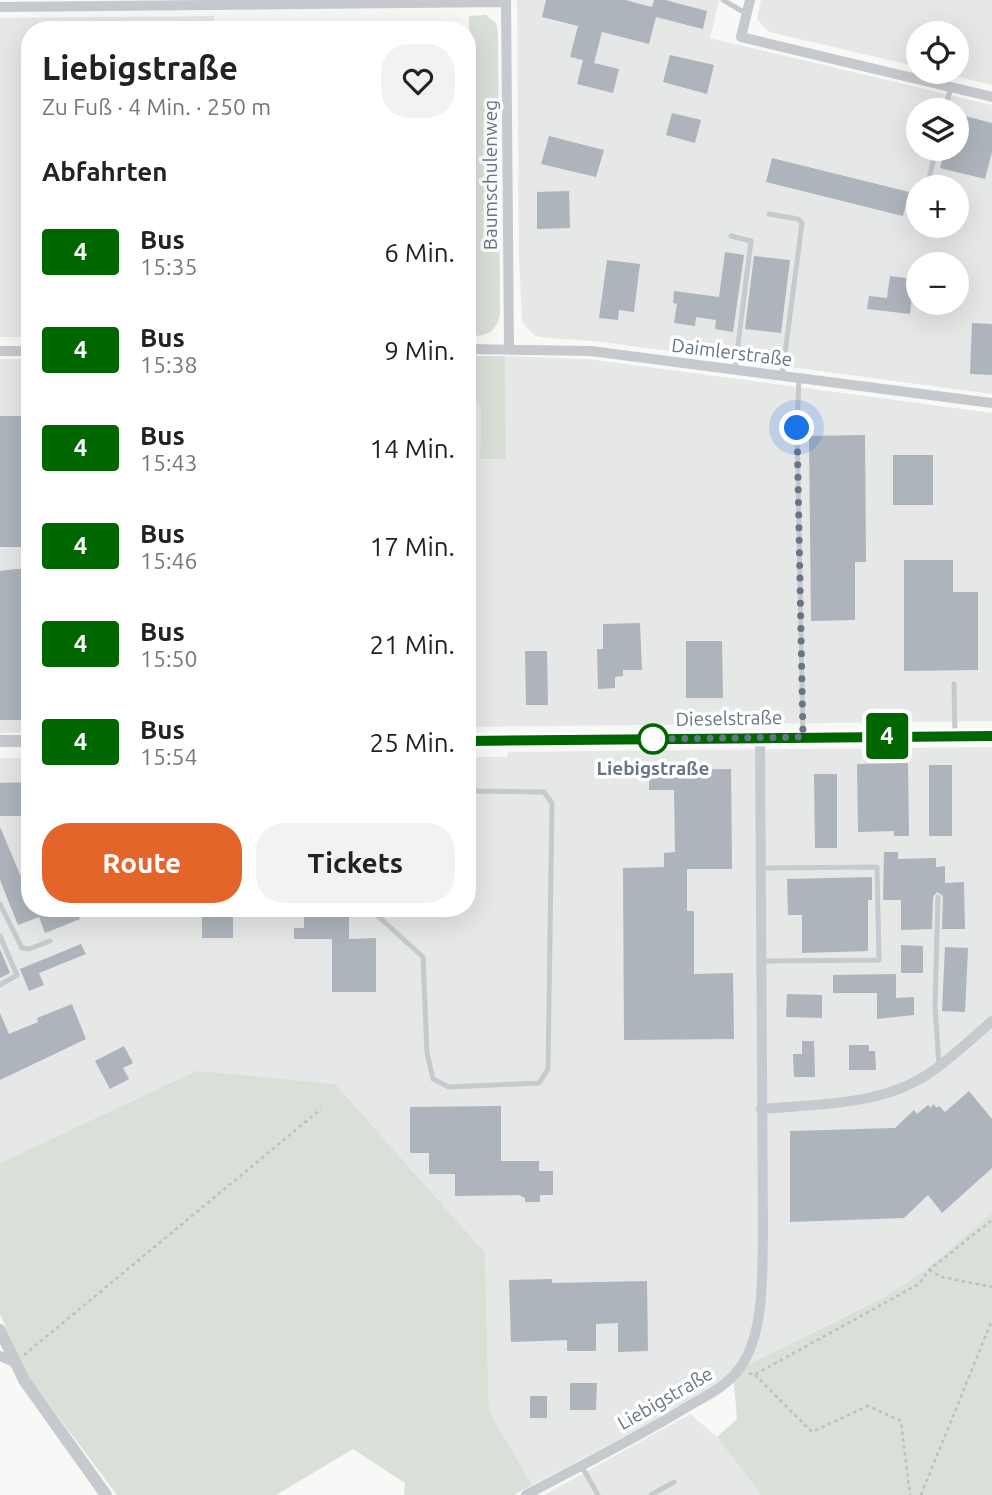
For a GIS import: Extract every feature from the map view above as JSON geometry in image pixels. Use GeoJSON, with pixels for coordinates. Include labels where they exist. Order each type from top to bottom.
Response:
{"type":"FeatureCollection","features":[{"type":"Feature","properties":{"kind":"street"},"geometry":{"type":"LineString","coordinates":[[750,0],[741,37],[992,97]]}},
{"type":"Feature","properties":{"kind":"street"},"geometry":{"type":"LineString","coordinates":[[0,7],[35,3],[506,1]]}},
{"type":"Feature","properties":{"kind":"street","name":"Baumschulenweg"},"geometry":{"type":"LineString","coordinates":[[506,1],[509,349]]}},
{"type":"Feature","properties":{"kind":"street","name":"Daimlerstraße"},"geometry":{"type":"LineString","coordinates":[[476,349],[591,351],[992,403]]}},
{"type":"Feature","properties":{"kind":"street"},"geometry":{"type":"LineString","coordinates":[[0,351],[21,351]]}},
{"type":"Feature","properties":{"kind":"street","name":"Dieselstraße"},"geometry":{"type":"LineString","coordinates":[[476,741],[992,736]]}},
{"type":"Feature","properties":{"kind":"street","name":"Liebigstraße"},"geometry":{"type":"LineString","coordinates":[[526,1495],[725,1385],[739,1369],[761,1306],[760,737]]}},
{"type":"Feature","properties":{"kind":"street"},"geometry":{"type":"LineString","coordinates":[[0,741],[21,741]]}},
{"type":"Feature","properties":{"kind":"street"},"geometry":{"type":"LineString","coordinates":[[761,1109],[864,1100],[895,1090],[939,1066],[992,1021]]}},
{"type":"Feature","properties":{"kind":"street"},"geometry":{"type":"LineString","coordinates":[[0,1330],[14,1362],[42,1406],[106,1495]]}},
{"type":"Feature","properties":{"kind":"street"},"geometry":{"type":"LineString","coordinates":[[0,1356],[14,1362]]}},
{"type":"Feature","properties":{"kind":"lane"},"geometry":{"type":"LineString","coordinates":[[723,0],[747,14]]}},
{"type":"Feature","properties":{"kind":"lane"},"geometry":{"type":"LineString","coordinates":[[948,98],[951,87]]}},
{"type":"Feature","properties":{"kind":"lane"},"geometry":{"type":"LineString","coordinates":[[769,214],[798,219],[802,223],[782,376]]}},
{"type":"Feature","properties":{"kind":"lane"},"geometry":{"type":"LineString","coordinates":[[731,236],[751,241],[735,369]]}},
{"type":"Feature","properties":{"kind":"lane"},"geometry":{"type":"LineString","coordinates":[[799,378],[798,492],[803,737]]}},
{"type":"Feature","properties":{"kind":"lane"},"geometry":{"type":"LineString","coordinates":[[954,684],[955,736]]}},
{"type":"Feature","properties":{"kind":"lane"},"geometry":{"type":"LineString","coordinates":[[379,917],[423,957],[427,1053],[433,1079],[449,1087],[539,1083],[548,1069],[552,803],[544,792],[476,792]]}},
{"type":"Feature","properties":{"kind":"lane"},"geometry":{"type":"LineString","coordinates":[[761,868],[877,867],[879,960],[761,961]]}},
{"type":"Feature","properties":{"kind":"lane"},"geometry":{"type":"LineString","coordinates":[[938,897],[935,1006],[939,1066]]}},
{"type":"Feature","properties":{"kind":"lane"},"geometry":{"type":"LineString","coordinates":[[0,904],[22,948],[50,941]]}},
{"type":"Feature","properties":{"kind":"lane"},"geometry":{"type":"LineString","coordinates":[[0,936],[17,975],[0,985]]}},
{"type":"Feature","properties":{"kind":"lane"},"geometry":{"type":"LineString","coordinates":[[581,1465],[598,1495]]}},
{"type":"Feature","properties":{"kind":"lane"},"geometry":{"type":"LineString","coordinates":[[651,1495],[674,1482]]}},
{"type":"Feature","properties":{"kind":"path"},"geometry":{"type":"LineString","coordinates":[[14,1362],[321,1109]]}},
{"type":"Feature","properties":{"kind":"path"},"geometry":{"type":"LineString","coordinates":[[754,1375],[919,1284],[929,1270],[992,1220]]}},
{"type":"Feature","properties":{"kind":"path"},"geometry":{"type":"LineString","coordinates":[[929,1270],[942,1277],[992,1287]]}},
{"type":"Feature","properties":{"kind":"path"},"geometry":{"type":"LineString","coordinates":[[921,1495],[992,1320]]}},
{"type":"Feature","properties":{"kind":"path"},"geometry":{"type":"LineString","coordinates":[[739,1369],[754,1375],[812,1432],[868,1406],[901,1421],[911,1495]]}},
{"type":"Feature","properties":{"kind":"shaded area"},"geometry":{"type":"Polygon","coordinates":[[[517,0],[719,0],[710,38],[963,98],[906,98],[906,161],[969,161],[969,100],[992,105],[992,394],[594,341],[548,338],[536,336],[527,329],[522,320],[517,0]]]}},
{"type":"Feature","properties":{"kind":"shaded area"},"geometry":{"type":"Polygon","coordinates":[[[761,0],[992,0],[992,85],[969,79],[969,21],[906,21],[906,64],[769,32],[757,19],[761,0]]]}},
{"type":"Feature","properties":{"kind":"shaded area"},"geometry":{"type":"Polygon","coordinates":[[[486,15],[496,23],[498,31],[500,315],[489,333],[476,335],[476,21],[469,21],[469,16],[486,15]]]}},
{"type":"Feature","properties":{"kind":"shaded area"},"geometry":{"type":"Polygon","coordinates":[[[214,16],[214,21],[21,21],[21,337],[0,337],[0,18],[214,16]]]}},
{"type":"Feature","properties":{"kind":"shaded area"},"geometry":{"type":"Polygon","coordinates":[[[476,356],[505,356],[506,459],[480,459],[481,405],[476,405],[476,356]]]}},
{"type":"Feature","properties":{"kind":"shaded area"},"geometry":{"type":"Polygon","coordinates":[[[505,356],[588,359],[992,413],[992,721],[476,727],[476,404],[481,404],[480,459],[505,459],[505,356]]]}},
{"type":"Feature","properties":{"kind":"shaded area"},"geometry":{"type":"Polygon","coordinates":[[[0,359],[21,359],[21,732],[0,733],[0,359]]]}},
{"type":"Feature","properties":{"kind":"shaded area"},"geometry":{"type":"Polygon","coordinates":[[[992,747],[992,1213],[925,1270],[883,1298],[739,1369],[725,1385],[532,1485],[489,1411],[485,1253],[196,1071],[0,1163],[0,758],[21,758],[21,917],[476,917],[476,757],[507,757],[508,752],[992,747]]]}},
{"type":"Feature","properties":{"kind":"shaded area"},"geometry":{"type":"Polygon","coordinates":[[[196,1071],[335,1084],[485,1253],[489,1411],[532,1485],[514,1495],[404,1495],[405,1483],[353,1449],[276,1495],[117,1495],[28,1376],[0,1314],[0,1163],[196,1071]]]}},
{"type":"Feature","properties":{"kind":"shaded area"},"geometry":{"type":"Polygon","coordinates":[[[992,1213],[992,1495],[761,1495],[717,1437],[737,1419],[734,1383],[739,1369],[883,1298],[925,1270],[992,1213]]]}},
{"type":"Feature","properties":{"kind":"shaded area"},"geometry":{"type":"Polygon","coordinates":[[[690,1414],[717,1437],[761,1495],[544,1495],[690,1414]]]}},
{"type":"Feature","properties":{"kind":"building"},"geometry":{"type":"Polygon","coordinates":[[[546,0],[625,0],[652,7],[654,0],[665,0],[707,11],[703,29],[656,17],[649,44],[602,32],[594,63],[619,69],[613,93],[577,84],[583,60],[570,57],[578,26],[542,17],[546,0]]]}},
{"type":"Feature","properties":{"kind":"building"},"geometry":{"type":"Polygon","coordinates":[[[670,55],[714,65],[707,94],[663,82],[670,55]]]}},
{"type":"Feature","properties":{"kind":"building"},"geometry":{"type":"Polygon","coordinates":[[[672,113],[701,120],[695,143],[666,135],[672,113]]]}},
{"type":"Feature","properties":{"kind":"building"},"geometry":{"type":"Polygon","coordinates":[[[969,117],[992,123],[992,152],[985,179],[940,168],[942,161],[969,161],[969,117]]]}},
{"type":"Feature","properties":{"kind":"building"},"geometry":{"type":"Polygon","coordinates":[[[549,136],[604,150],[596,177],[541,164],[549,136]]]}},
{"type":"Feature","properties":{"kind":"building"},"geometry":{"type":"Polygon","coordinates":[[[772,158],[906,191],[906,204],[903,216],[766,182],[772,158]]]}},
{"type":"Feature","properties":{"kind":"building"},"geometry":{"type":"Polygon","coordinates":[[[569,191],[570,228],[537,229],[537,192],[569,191]]]}},
{"type":"Feature","properties":{"kind":"building"},"geometry":{"type":"Polygon","coordinates":[[[725,252],[744,255],[733,332],[715,329],[716,320],[696,317],[695,326],[674,323],[677,304],[673,303],[674,291],[719,297],[725,252]]]}},
{"type":"Feature","properties":{"kind":"building"},"geometry":{"type":"Polygon","coordinates":[[[754,256],[790,260],[781,333],[745,329],[754,256]]]}},
{"type":"Feature","properties":{"kind":"building"},"geometry":{"type":"Polygon","coordinates":[[[607,260],[640,264],[634,312],[619,310],[618,320],[599,318],[607,260]]]}},
{"type":"Feature","properties":{"kind":"building"},"geometry":{"type":"Polygon","coordinates":[[[890,276],[906,278],[906,314],[867,309],[869,296],[887,298],[890,276]]]}},
{"type":"Feature","properties":{"kind":"building"},"geometry":{"type":"Polygon","coordinates":[[[972,323],[992,324],[992,375],[970,374],[972,323]]]}},
{"type":"Feature","properties":{"kind":"building"},"geometry":{"type":"Polygon","coordinates":[[[0,416],[21,416],[21,547],[0,547],[0,416]]]}},
{"type":"Feature","properties":{"kind":"building"},"geometry":{"type":"Polygon","coordinates":[[[865,435],[866,562],[855,562],[855,620],[811,621],[809,436],[865,435]]]}},
{"type":"Feature","properties":{"kind":"building"},"geometry":{"type":"Polygon","coordinates":[[[893,455],[933,455],[933,505],[893,505],[893,455]]]}},
{"type":"Feature","properties":{"kind":"building"},"geometry":{"type":"Polygon","coordinates":[[[904,560],[953,560],[953,592],[978,592],[978,670],[904,671],[904,560]]]}},
{"type":"Feature","properties":{"kind":"building"},"geometry":{"type":"Polygon","coordinates":[[[21,569],[21,720],[0,720],[0,571],[21,569]]]}},
{"type":"Feature","properties":{"kind":"building"},"geometry":{"type":"Polygon","coordinates":[[[640,623],[642,670],[623,670],[623,676],[615,677],[615,688],[598,689],[597,649],[603,649],[603,624],[640,623]]]}},
{"type":"Feature","properties":{"kind":"building"},"geometry":{"type":"Polygon","coordinates":[[[686,641],[722,641],[723,698],[686,698],[686,641]]]}},
{"type":"Feature","properties":{"kind":"building"},"geometry":{"type":"Polygon","coordinates":[[[525,651],[547,651],[548,705],[526,705],[525,651]]]}},
{"type":"Feature","properties":{"kind":"building"},"geometry":{"type":"Polygon","coordinates":[[[908,763],[909,836],[894,836],[894,831],[858,832],[857,764],[908,763]]]}},
{"type":"Feature","properties":{"kind":"building"},"geometry":{"type":"Polygon","coordinates":[[[929,765],[952,765],[952,836],[929,836],[929,765]]]}},
{"type":"Feature","properties":{"kind":"building"},"geometry":{"type":"Polygon","coordinates":[[[731,769],[732,869],[687,869],[687,911],[694,911],[694,974],[733,973],[734,1039],[624,1040],[623,868],[664,867],[664,853],[675,852],[674,790],[649,790],[649,770],[731,769]]]}},
{"type":"Feature","properties":{"kind":"building"},"geometry":{"type":"Polygon","coordinates":[[[814,774],[837,774],[837,848],[815,848],[814,774]]]}},
{"type":"Feature","properties":{"kind":"building"},"geometry":{"type":"Polygon","coordinates":[[[21,782],[21,816],[0,816],[0,783],[21,782]]]}},
{"type":"Feature","properties":{"kind":"building"},"geometry":{"type":"Polygon","coordinates":[[[0,827],[21,877],[21,917],[39,917],[18,925],[0,880],[0,827]]]}},
{"type":"Feature","properties":{"kind":"building"},"geometry":{"type":"Polygon","coordinates":[[[884,852],[898,852],[898,859],[936,858],[936,867],[945,866],[945,883],[964,882],[965,929],[942,929],[943,896],[937,892],[933,897],[932,929],[901,930],[901,900],[883,900],[884,852]]]}},
{"type":"Feature","properties":{"kind":"building"},"geometry":{"type":"Polygon","coordinates":[[[872,877],[872,900],[868,900],[868,951],[802,953],[802,915],[788,915],[787,879],[872,877]]]}},
{"type":"Feature","properties":{"kind":"building"},"geometry":{"type":"Polygon","coordinates":[[[39,917],[79,917],[80,919],[45,933],[39,917]]]}},
{"type":"Feature","properties":{"kind":"building"},"geometry":{"type":"Polygon","coordinates":[[[202,917],[233,917],[233,938],[202,938],[202,917]]]}},
{"type":"Feature","properties":{"kind":"building"},"geometry":{"type":"Polygon","coordinates":[[[304,917],[349,917],[349,939],[376,938],[376,992],[332,992],[332,939],[294,939],[294,928],[304,928],[304,917]]]}},
{"type":"Feature","properties":{"kind":"building"},"geometry":{"type":"Polygon","coordinates":[[[81,944],[86,954],[39,973],[44,985],[29,991],[20,969],[81,944]]]}},
{"type":"Feature","properties":{"kind":"building"},"geometry":{"type":"Polygon","coordinates":[[[901,945],[923,946],[923,973],[901,973],[901,945]]]}},
{"type":"Feature","properties":{"kind":"building"},"geometry":{"type":"Polygon","coordinates":[[[945,947],[968,948],[965,1012],[942,1011],[945,947]]]}},
{"type":"Feature","properties":{"kind":"building"},"geometry":{"type":"Polygon","coordinates":[[[0,949],[10,973],[0,978],[0,949]]]}},
{"type":"Feature","properties":{"kind":"building"},"geometry":{"type":"Polygon","coordinates":[[[896,974],[896,998],[914,997],[914,1015],[877,1019],[877,993],[833,993],[833,975],[896,974]]]}},
{"type":"Feature","properties":{"kind":"building"},"geometry":{"type":"Polygon","coordinates":[[[787,994],[822,995],[822,1018],[786,1017],[787,994]]]}},
{"type":"Feature","properties":{"kind":"building"},"geometry":{"type":"Polygon","coordinates":[[[72,1004],[86,1039],[0,1080],[0,1013],[9,1034],[38,1022],[37,1018],[72,1004]]]}},
{"type":"Feature","properties":{"kind":"building"},"geometry":{"type":"Polygon","coordinates":[[[802,1041],[814,1041],[815,1077],[794,1077],[793,1054],[802,1054],[802,1041]]]}},
{"type":"Feature","properties":{"kind":"building"},"geometry":{"type":"Polygon","coordinates":[[[849,1045],[869,1045],[869,1051],[875,1051],[876,1070],[849,1070],[849,1045]]]}},
{"type":"Feature","properties":{"kind":"building"},"geometry":{"type":"Polygon","coordinates":[[[124,1046],[133,1063],[123,1068],[129,1079],[110,1089],[95,1061],[124,1046]]]}},
{"type":"Feature","properties":{"kind":"building"},"geometry":{"type":"Polygon","coordinates":[[[969,1091],[992,1119],[992,1168],[942,1213],[928,1195],[904,1218],[790,1222],[790,1131],[895,1128],[914,1110],[917,1114],[928,1105],[931,1108],[933,1104],[937,1108],[939,1106],[945,1112],[969,1091]]]}},
{"type":"Feature","properties":{"kind":"building"},"geometry":{"type":"Polygon","coordinates":[[[501,1106],[501,1161],[539,1161],[539,1171],[553,1171],[553,1195],[540,1195],[540,1202],[525,1202],[525,1198],[519,1195],[455,1196],[455,1174],[429,1174],[429,1153],[410,1153],[410,1107],[501,1106]]]}},
{"type":"Feature","properties":{"kind":"building"},"geometry":{"type":"Polygon","coordinates":[[[552,1279],[552,1283],[647,1281],[648,1351],[618,1352],[618,1323],[596,1324],[596,1351],[567,1351],[567,1340],[511,1342],[509,1280],[552,1279]]]}},
{"type":"Feature","properties":{"kind":"building"},"geometry":{"type":"Polygon","coordinates":[[[570,1383],[597,1383],[596,1410],[570,1410],[570,1383]]]}},
{"type":"Feature","properties":{"kind":"building"},"geometry":{"type":"Polygon","coordinates":[[[530,1396],[547,1396],[547,1418],[530,1418],[530,1396]]]}},
{"type":"Feature","properties":{"kind":"bus line","name":"4"},"geometry":{"type":"LineString","coordinates":[[476,741],[992,736]]}},
{"type":"Feature","properties":{"kind":"place","name":"Liebigstraße"},"geometry":{"type":"Point","coordinates":[653,739]}},
{"type":"Feature","properties":{"kind":"route"},"geometry":{"type":"LineString","coordinates":[[653,739],[650,739],[803,737],[797,428]]}}]}
